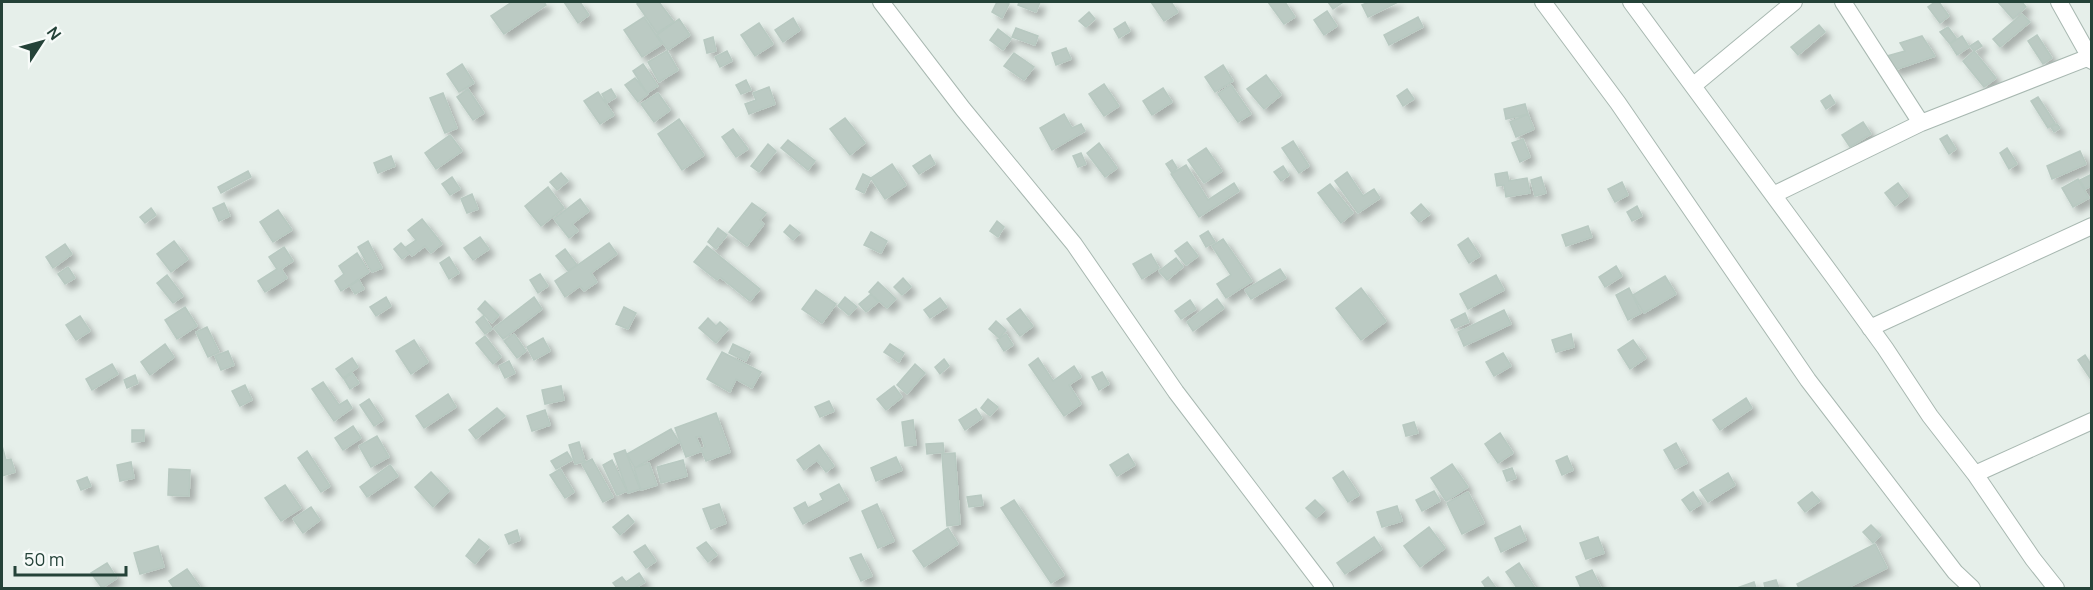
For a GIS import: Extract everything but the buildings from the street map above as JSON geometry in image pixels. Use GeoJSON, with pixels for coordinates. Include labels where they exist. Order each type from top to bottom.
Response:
{"type":"FeatureCollection","features":[{"type":"Feature","properties":{"kind":"street"},"geometry":{"type":"LineString","coordinates":[[881,2],[963,108],[1074,244],[1176,392],[1325,588]]}},
{"type":"Feature","properties":{"kind":"street"},"geometry":{"type":"LineString","coordinates":[[1543,2],[1618,103],[1815,390],[1955,572],[1972,588]]}},
{"type":"Feature","properties":{"kind":"street"},"geometry":{"type":"LineString","coordinates":[[1631,2],[1870,328],[1930,416],[1975,474],[2033,559],[2056,588]]}},
{"type":"Feature","properties":{"kind":"street"},"geometry":{"type":"LineString","coordinates":[[1694,86],[1794,2]]}},
{"type":"Feature","properties":{"kind":"street"},"geometry":{"type":"LineString","coordinates":[[1843,2],[1921,123]]}},
{"type":"Feature","properties":{"kind":"street"},"geometry":{"type":"LineString","coordinates":[[1773,195],[1921,123],[2091,58],[2059,2]]}},
{"type":"Feature","properties":{"kind":"street"},"geometry":{"type":"LineString","coordinates":[[1870,328],[2091,226]]}},
{"type":"Feature","properties":{"kind":"street"},"geometry":{"type":"LineString","coordinates":[[1975,474],[2091,421]]}}]}
